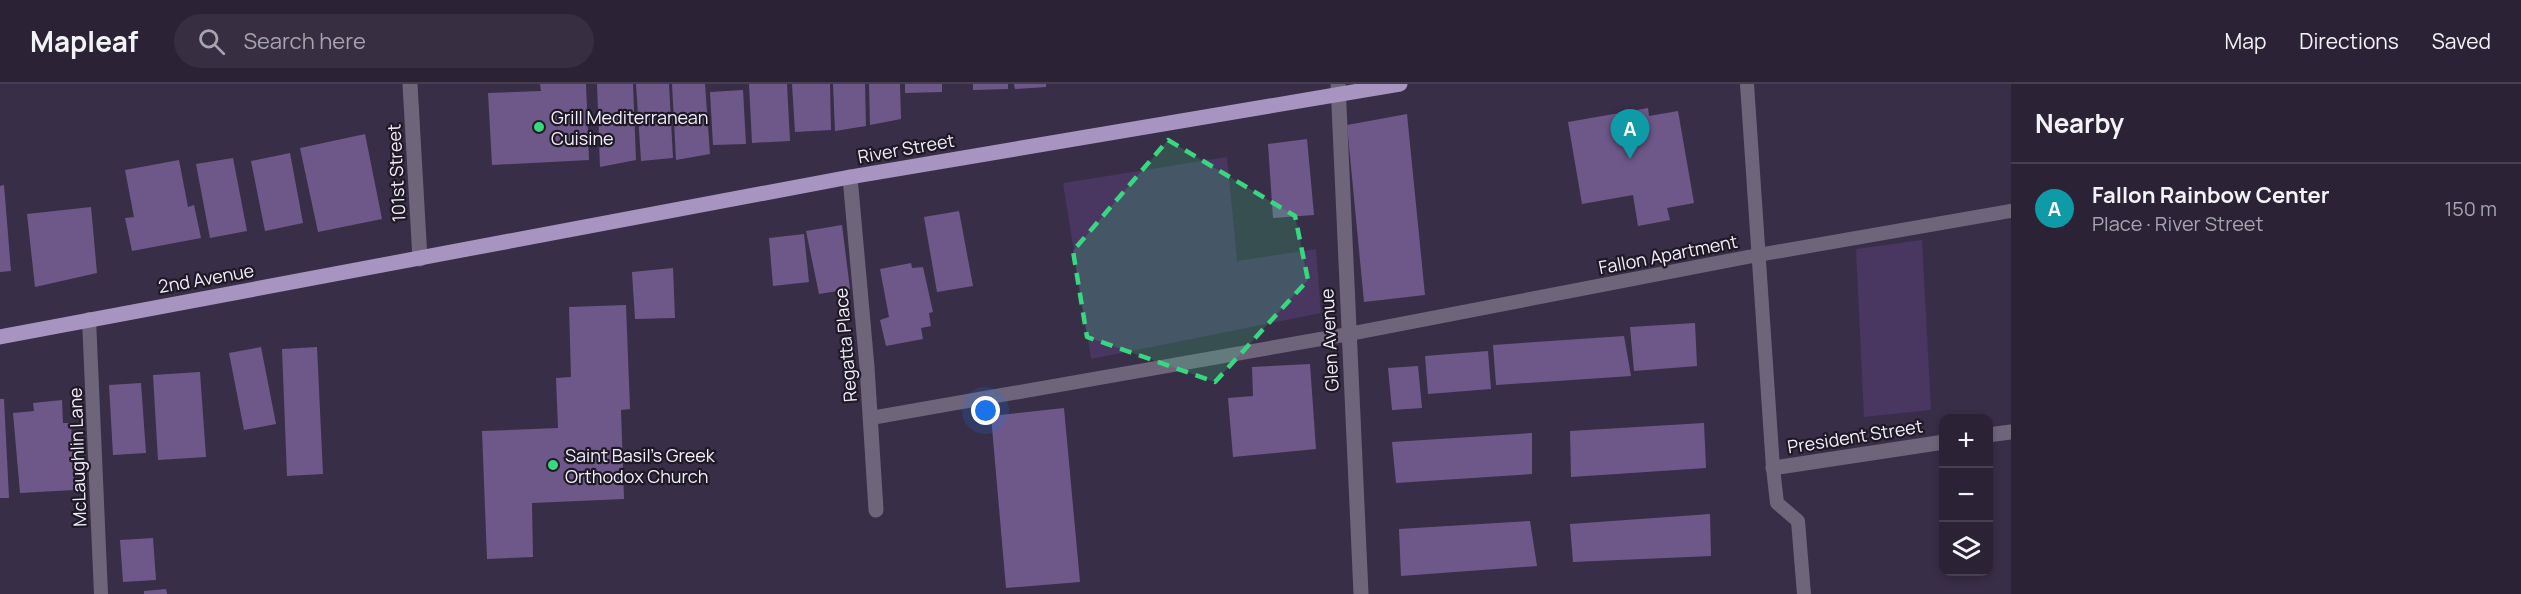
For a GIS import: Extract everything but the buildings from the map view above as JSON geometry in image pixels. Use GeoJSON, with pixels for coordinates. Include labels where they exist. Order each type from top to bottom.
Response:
{"type":"FeatureCollection","features":[{"type":"Feature","properties":{"kind":"main road","name":"River Street"},"geometry":{"type":"LineString","coordinates":[[420,259],[850,177],[1338,90],[1400,84]]}},
{"type":"Feature","properties":{"kind":"main road","name":"2nd Avenue"},"geometry":{"type":"LineString","coordinates":[[0,337],[420,259]]}},
{"type":"Feature","properties":{"kind":"street","name":"101st Street"},"geometry":{"type":"LineString","coordinates":[[410,84],[420,259]]}},
{"type":"Feature","properties":{"kind":"street","name":"Glen Avenue"},"geometry":{"type":"LineString","coordinates":[[1338,90],[1361,594]]}},
{"type":"Feature","properties":{"kind":"street","name":"Regatta Place"},"geometry":{"type":"LineString","coordinates":[[850,177],[871,418],[876,510]]}},
{"type":"Feature","properties":{"kind":"street"},"geometry":{"type":"LineString","coordinates":[[1993,434],[2011,432]]}},
{"type":"Feature","properties":{"kind":"street","name":"President Street"},"geometry":{"type":"LineString","coordinates":[[1773,468],[1939,443]]}},
{"type":"Feature","properties":{"kind":"lane"},"geometry":{"type":"LineString","coordinates":[[1747,84],[1758,255],[2011,211]]}},
{"type":"Feature","properties":{"kind":"lane","name":"Fallon Apartment"},"geometry":{"type":"LineString","coordinates":[[871,418],[1349,334],[1758,255],[1777,503],[1798,521],[1804,594]]}},
{"type":"Feature","properties":{"kind":"lane","name":"McLaughlin Lane"},"geometry":{"type":"LineString","coordinates":[[89,319],[101,594]]}},
{"type":"Feature","properties":{"kind":"highlighted area"},"geometry":{"type":"Polygon","coordinates":[[[1168,140],[1295,216],[1308,280],[1215,382],[1087,337],[1073,251],[1168,140]]]}},
{"type":"Feature","properties":{"kind":"shaded area"},"geometry":{"type":"Polygon","coordinates":[[[1227,157],[1237,261],[1316,249],[1321,313],[1091,359],[1063,183],[1227,157]]]}},
{"type":"Feature","properties":{"kind":"shaded area"},"geometry":{"type":"Polygon","coordinates":[[[1922,240],[1931,410],[1864,417],[1856,249],[1922,240]]]}},
{"type":"Feature","properties":{"kind":"place","name":"Grill Mediterranean Cuisine"},"geometry":{"type":"Point","coordinates":[539,127]}},
{"type":"Feature","properties":{"kind":"place","name":"Fallon Rainbow Center"},"geometry":{"type":"Point","coordinates":[1630,159]}},
{"type":"Feature","properties":{"kind":"place","name":"Saint Basil's Greek Orthodox Church"},"geometry":{"type":"Point","coordinates":[553,465]}}]}
